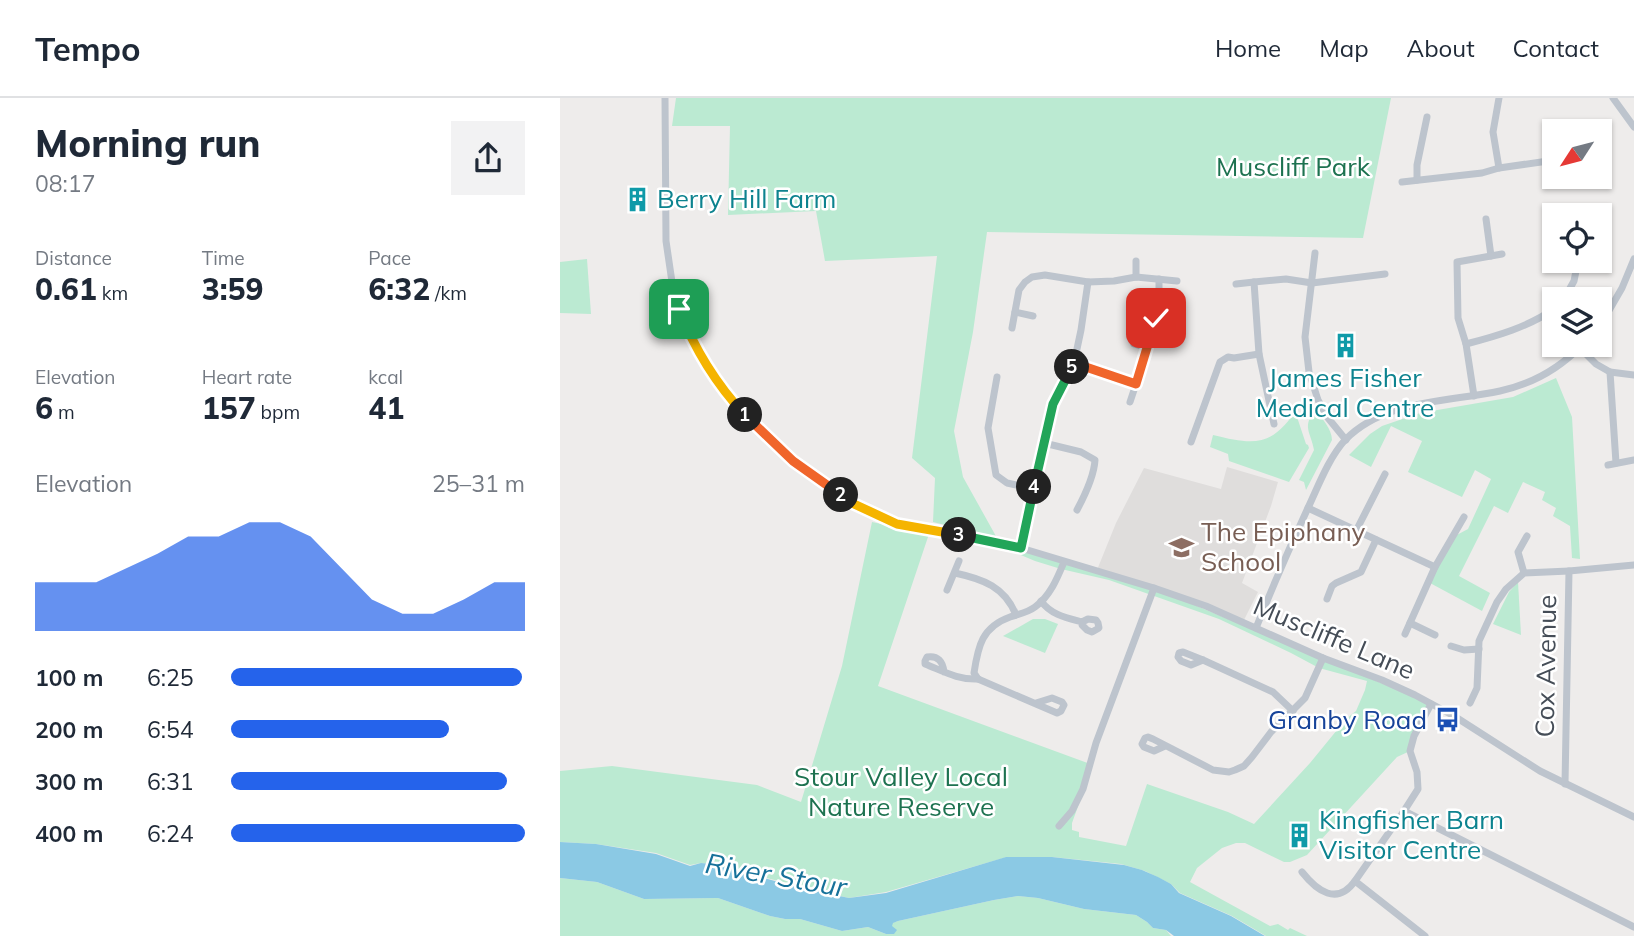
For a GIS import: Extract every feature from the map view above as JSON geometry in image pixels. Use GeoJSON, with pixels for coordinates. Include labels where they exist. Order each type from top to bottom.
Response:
{"type":"FeatureCollection","features":[{"type":"Feature","properties":{"kind":"street","name":"Muscliffe Lane"},"geometry":{"type":"LineString","coordinates":[[665,98],[666,226],[676,301],[686,326],[725,393],[754,425],[793,461],[854,504],[897,524],[1021,548],[1154,588],[1206,606],[1323,658],[1382,680],[1454,716],[1540,771],[1634,817]]}},
{"type":"Feature","properties":{"kind":"street"},"geometry":{"type":"LineString","coordinates":[[1499,98],[1493,132],[1499,167]]}},
{"type":"Feature","properties":{"kind":"street"},"geometry":{"type":"LineString","coordinates":[[1613,98],[1634,127]]}},
{"type":"Feature","properties":{"kind":"street"},"geometry":{"type":"LineString","coordinates":[[1417,180],[1417,165],[1427,117]]}},
{"type":"Feature","properties":{"kind":"street"},"geometry":{"type":"LineString","coordinates":[[1402,181],[1482,173],[1499,167],[1542,162]]}},
{"type":"Feature","properties":{"kind":"street"},"geometry":{"type":"LineString","coordinates":[[1486,219],[1491,256]]}},
{"type":"Feature","properties":{"kind":"street"},"geometry":{"type":"LineString","coordinates":[[1315,253],[1305,337],[1308,372],[1328,418],[1346,440]]}},
{"type":"Feature","properties":{"kind":"street"},"geometry":{"type":"LineString","coordinates":[[1474,396],[1466,344],[1458,318],[1457,262],[1502,254]]}},
{"type":"Feature","properties":{"kind":"street"},"geometry":{"type":"LineString","coordinates":[[1612,305],[1634,259]]}},
{"type":"Feature","properties":{"kind":"street"},"geometry":{"type":"LineString","coordinates":[[1136,261],[1136,277]]}},
{"type":"Feature","properties":{"kind":"street"},"geometry":{"type":"LineString","coordinates":[[1236,284],[1286,279],[1312,283],[1385,274]]}},
{"type":"Feature","properties":{"kind":"street"},"geometry":{"type":"LineString","coordinates":[[1012,328],[1019,290],[1032,277],[1045,275],[1088,282],[1136,277],[1177,281]]}},
{"type":"Feature","properties":{"kind":"street"},"geometry":{"type":"LineString","coordinates":[[1159,279],[1159,303]]}},
{"type":"Feature","properties":{"kind":"street"},"geometry":{"type":"LineString","coordinates":[[1021,548],[1053,404],[1074,363],[1082,330],[1088,282]]}},
{"type":"Feature","properties":{"kind":"street"},"geometry":{"type":"LineString","coordinates":[[1254,282],[1259,354],[1274,424]]}},
{"type":"Feature","properties":{"kind":"street"},"geometry":{"type":"LineString","coordinates":[[1015,312],[1033,316]]}},
{"type":"Feature","properties":{"kind":"street"},"geometry":{"type":"LineString","coordinates":[[1466,344],[1505,334],[1542,316]]}},
{"type":"Feature","properties":{"kind":"street"},"geometry":{"type":"LineString","coordinates":[[1130,402],[1156,318]]}},
{"type":"Feature","properties":{"kind":"street"},"geometry":{"type":"LineString","coordinates":[[1134,344],[1148,348]]}},
{"type":"Feature","properties":{"kind":"street"},"geometry":{"type":"LineString","coordinates":[[1191,442],[1220,362],[1228,357],[1259,354]]}},
{"type":"Feature","properties":{"kind":"street"},"geometry":{"type":"LineString","coordinates":[[1256,628],[1332,457],[1346,440],[1375,418],[1426,402],[1502,391],[1543,376],[1569,357]]}},
{"type":"Feature","properties":{"kind":"street"},"geometry":{"type":"LineString","coordinates":[[1590,357],[1610,372],[1634,375]]}},
{"type":"Feature","properties":{"kind":"street"},"geometry":{"type":"LineString","coordinates":[[1074,363],[1136,384]]}},
{"type":"Feature","properties":{"kind":"street"},"geometry":{"type":"LineString","coordinates":[[1610,372],[1612,464],[1634,460]]}},
{"type":"Feature","properties":{"kind":"street"},"geometry":{"type":"LineString","coordinates":[[997,377],[988,428],[996,475],[1007,483],[1034,489]]}},
{"type":"Feature","properties":{"kind":"street"},"geometry":{"type":"LineString","coordinates":[[1044,443],[1081,452],[1095,460]]}},
{"type":"Feature","properties":{"kind":"street"},"geometry":{"type":"LineString","coordinates":[[1095,460],[1103,457]]}},
{"type":"Feature","properties":{"kind":"street"},"geometry":{"type":"LineString","coordinates":[[1077,510],[1095,460]]}},
{"type":"Feature","properties":{"kind":"street"},"geometry":{"type":"LineString","coordinates":[[1356,531],[1385,474]]}},
{"type":"Feature","properties":{"kind":"street"},"geometry":{"type":"LineString","coordinates":[[1308,508],[1435,568]]}},
{"type":"Feature","properties":{"kind":"street"},"geometry":{"type":"LineString","coordinates":[[1405,634],[1435,568],[1464,517]]}},
{"type":"Feature","properties":{"kind":"street"},"geometry":{"type":"LineString","coordinates":[[1524,573],[1518,552],[1527,536]]}},
{"type":"Feature","properties":{"kind":"street"},"geometry":{"type":"LineString","coordinates":[[1328,599],[1332,586],[1361,572],[1376,540]]}},
{"type":"Feature","properties":{"kind":"street"},"geometry":{"type":"LineString","coordinates":[[947,590],[960,561]]}},
{"type":"Feature","properties":{"kind":"street"},"geometry":{"type":"LineString","coordinates":[[978,679],[974,673],[977,654],[986,632],[994,625],[1032,609],[1041,601],[1054,585],[1064,562]]}},
{"type":"Feature","properties":{"kind":"street","name":"Cox Avenue"},"geometry":{"type":"LineString","coordinates":[[1565,784],[1569,571],[1634,565]]}},
{"type":"Feature","properties":{"kind":"street"},"geometry":{"type":"LineString","coordinates":[[1470,703],[1477,688],[1479,641],[1506,589],[1524,573],[1569,571]]}},
{"type":"Feature","properties":{"kind":"street"},"geometry":{"type":"LineString","coordinates":[[955,573],[971,577],[1000,591],[1012,604],[1016,615]]}},
{"type":"Feature","properties":{"kind":"street"},"geometry":{"type":"LineString","coordinates":[[1059,826],[1072,811],[1083,789],[1096,743],[1154,588]]}},
{"type":"Feature","properties":{"kind":"street"},"geometry":{"type":"LineString","coordinates":[[1041,601],[1046,608],[1060,616],[1082,622]]}},
{"type":"Feature","properties":{"kind":"street"},"geometry":{"type":"LineString","coordinates":[[1410,623],[1435,635]]}},
{"type":"Feature","properties":{"kind":"street"},"geometry":{"type":"LineString","coordinates":[[1451,646],[1464,650],[1479,649]]}},
{"type":"Feature","properties":{"kind":"street"},"geometry":{"type":"LineString","coordinates":[[1165,746],[1213,770],[1234,771],[1252,757],[1271,732],[1305,698],[1323,658]]}},
{"type":"Feature","properties":{"kind":"street"},"geometry":{"type":"LineString","coordinates":[[1203,660],[1273,692],[1293,711]]}},
{"type":"Feature","properties":{"kind":"street"},"geometry":{"type":"LineString","coordinates":[[944,672],[959,678],[978,679],[1035,704]]}},
{"type":"Feature","properties":{"kind":"street"},"geometry":{"type":"LineString","coordinates":[[1302,872],[1318,890],[1332,895],[1349,890],[1418,789],[1417,772],[1410,751],[1414,736],[1431,704]]}},
{"type":"Feature","properties":{"kind":"street"},"geometry":{"type":"LineString","coordinates":[[1405,811],[1634,927]]}},
{"type":"Feature","properties":{"kind":"street"},"geometry":{"type":"LineString","coordinates":[[1355,881],[1425,936]]}},
{"type":"Feature","properties":{"kind":"shaded area","name":"The Epiphany School"},"geometry":{"type":"Polygon","coordinates":[[[1227,467],[1278,482],[1242,583],[1258,592],[1243,622],[1097,570],[1116,523],[1144,468],[1221,489],[1227,467]]]}},
{"type":"Feature","properties":{"kind":"green space","name":"Muscliff Park"},"geometry":{"type":"Polygon","coordinates":[[[676,98],[1391,98],[1363,238],[987,232],[973,332],[954,431],[963,477],[997,538],[933,522],[935,478],[912,458],[937,256],[825,261],[816,211],[728,215],[730,126],[672,126],[676,98]]]}},
{"type":"Feature","properties":{"kind":"green space"},"geometry":{"type":"Polygon","coordinates":[[[587,259],[591,314],[560,313],[560,262],[587,259]]]}},
{"type":"Feature","properties":{"kind":"green space"},"geometry":{"type":"Polygon","coordinates":[[[1556,378],[1572,417],[1580,559],[1572,558],[1570,526],[1553,516],[1556,508],[1542,500],[1545,492],[1523,482],[1508,513],[1494,506],[1459,576],[1490,593],[1482,611],[1430,583],[1453,537],[1468,529],[1491,479],[1475,470],[1462,497],[1408,472],[1422,441],[1391,426],[1371,467],[1349,455],[1382,426],[1420,413],[1513,397],[1556,378]]]}},
{"type":"Feature","properties":{"kind":"green space"},"geometry":{"type":"Polygon","coordinates":[[[1299,406],[1297,417],[1309,448],[1289,482],[1229,461],[1228,454],[1210,447],[1213,435],[1241,441],[1263,440],[1272,436],[1299,406]]]}},
{"type":"Feature","properties":{"kind":"green space"},"geometry":{"type":"Polygon","coordinates":[[[1316,410],[1329,428],[1332,440],[1306,490],[1304,482],[1299,480],[1314,450],[1308,425],[1316,410]]]}},
{"type":"Feature","properties":{"kind":"green space","name":"Stour Valley Local Nature Reserve"},"geometry":{"type":"Polygon","coordinates":[[[872,522],[889,528],[929,534],[878,686],[1093,765],[1072,823],[1072,830],[1079,832],[1079,837],[1126,846],[1147,784],[1228,812],[1254,824],[1356,711],[1367,681],[1319,668],[1219,619],[1109,580],[1035,561],[987,541],[1154,588],[1431,704],[1410,751],[1397,757],[1307,855],[1284,862],[1245,843],[1236,843],[1222,848],[1197,868],[1190,882],[1270,926],[1278,924],[1307,936],[1266,936],[1232,916],[1180,893],[1171,884],[1145,871],[1121,864],[1052,857],[1007,857],[886,892],[849,898],[712,864],[690,865],[656,853],[596,844],[560,842],[560,771],[612,766],[757,785],[801,802],[842,666],[872,522]]]}},
{"type":"Feature","properties":{"kind":"green space"},"geometry":{"type":"Polygon","coordinates":[[[1518,582],[1521,635],[1493,624],[1509,592],[1518,582]]]}},
{"type":"Feature","properties":{"kind":"green space"},"geometry":{"type":"Polygon","coordinates":[[[1033,619],[1045,619],[1058,624],[1045,653],[1003,636],[1033,619]]]}},
{"type":"Feature","properties":{"kind":"green space"},"geometry":{"type":"Polygon","coordinates":[[[560,878],[597,882],[644,899],[718,898],[770,916],[800,919],[842,931],[868,927],[886,934],[892,923],[898,921],[1018,896],[1084,909],[1136,915],[1153,928],[1166,930],[1171,936],[560,936],[560,878]]]}},
{"type":"Feature","properties":{"kind":"water"},"geometry":{"type":"Polygon","coordinates":[[[560,842],[596,844],[656,854],[690,866],[712,864],[849,898],[886,893],[1006,857],[1052,857],[1124,865],[1158,877],[1171,884],[1179,893],[1231,916],[1265,936],[1174,936],[1166,930],[1153,928],[1136,915],[1084,909],[1018,896],[898,921],[892,926],[897,930],[894,934],[868,927],[842,931],[800,919],[770,916],[718,898],[644,899],[597,882],[560,878],[560,842]]]}},
{"type":"Feature","properties":{"kind":"place","name":"Berry Hill Farm"},"geometry":{"type":"Point","coordinates":[637,199]}},
{"type":"Feature","properties":{"kind":"place","name":"James Fisher Medical Centre"},"geometry":{"type":"Point","coordinates":[1345,346]}},
{"type":"Feature","properties":{"kind":"place","name":"The Epiphany School"},"geometry":{"type":"Point","coordinates":[1181,547]}},
{"type":"Feature","properties":{"kind":"place","name":"Granby Road"},"geometry":{"type":"Point","coordinates":[1447,720]}},
{"type":"Feature","properties":{"kind":"place","name":"Kingfisher Barn Visitor Centre"},"geometry":{"type":"Point","coordinates":[1299,835]}},
{"type":"Feature","properties":{"kind":"route"},"geometry":{"type":"LineString","coordinates":[[679,309],[709,369],[725,393],[754,425],[793,461],[820,481],[854,504],[897,524],[1021,548],[1053,404],[1074,363],[1136,384],[1156,318]]}},
{"type":"Feature","properties":{"kind":"water label","name":"River Stour"},"geometry":{"type":"Point","coordinates":[776,875]}}]}
